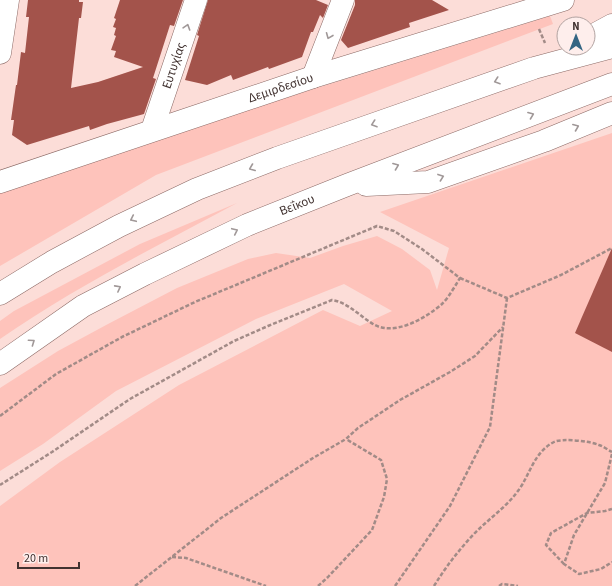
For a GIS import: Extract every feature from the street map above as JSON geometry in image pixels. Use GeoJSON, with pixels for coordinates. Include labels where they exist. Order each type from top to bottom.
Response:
{"type":"FeatureCollection","features":[{"type":"Feature","properties":{"kind":"main road"},"geometry":{"type":"LineString","coordinates":[[1,40],[8,0]]}},
{"type":"Feature","properties":{"kind":"main road","name":"Ευτυχίας"},"geometry":{"type":"LineString","coordinates":[[152,130],[196,0]]}},
{"type":"Feature","properties":{"kind":"main road"},"geometry":{"type":"LineString","coordinates":[[313,77],[343,0]]}},
{"type":"Feature","properties":{"kind":"main road","name":"Δεμιρδεσίου"},"geometry":{"type":"LineString","coordinates":[[0,182],[152,130],[543,3]]}},
{"type":"Feature","properties":{"kind":"main road"},"geometry":{"type":"LineString","coordinates":[[596,34],[612,25]]}},
{"type":"Feature","properties":{"kind":"main road"},"geometry":{"type":"LineString","coordinates":[[0,294],[52,262],[119,226],[197,189],[277,158],[543,63],[612,47]]}},
{"type":"Feature","properties":{"kind":"main road"},"geometry":{"type":"LineString","coordinates":[[543,63],[556,56]]}},
{"type":"Feature","properties":{"kind":"main road","name":"Βεΐκου"},"geometry":{"type":"LineString","coordinates":[[0,364],[83,306],[145,274],[247,226],[347,185],[612,84]]}},
{"type":"Feature","properties":{"kind":"main road"},"geometry":{"type":"LineString","coordinates":[[347,185],[428,182],[544,141],[612,113]]}},
{"type":"Feature","properties":{"kind":"path"},"geometry":{"type":"LineString","coordinates":[[543,3],[547,49],[543,63]]}},
{"type":"Feature","properties":{"kind":"path"},"geometry":{"type":"LineString","coordinates":[[0,416],[56,374],[122,337],[195,302],[377,226],[394,231],[422,249],[460,278],[507,298],[562,275],[612,248]]}},
{"type":"Feature","properties":{"kind":"path"},"geometry":{"type":"LineString","coordinates":[[0,485],[130,399],[234,341],[332,300],[340,301],[380,328],[399,328],[421,319],[443,303],[460,278]]}},
{"type":"Feature","properties":{"kind":"path"},"geometry":{"type":"LineString","coordinates":[[395,586],[450,506],[490,427],[507,298]]}},
{"type":"Feature","properties":{"kind":"path"},"geometry":{"type":"LineString","coordinates":[[135,586],[221,518],[313,458],[346,439],[358,428],[400,400],[475,356],[503,327]]}},
{"type":"Feature","properties":{"kind":"path"},"geometry":{"type":"LineString","coordinates":[[318,586],[372,530],[384,497],[387,478],[381,460],[346,439]]}},
{"type":"Feature","properties":{"kind":"path"},"geometry":{"type":"LineString","coordinates":[[434,586],[446,568],[473,534],[503,508],[521,486],[534,461],[543,451],[555,441],[575,440],[598,444],[612,453],[605,483],[574,535],[564,564]]}},
{"type":"Feature","properties":{"kind":"path"},"geometry":{"type":"LineString","coordinates":[[612,509],[587,513],[551,533],[546,545],[564,564],[579,574],[601,569],[612,562]]}},
{"type":"Feature","properties":{"kind":"path"},"geometry":{"type":"LineString","coordinates":[[172,557],[186,558],[266,586]]}},
{"type":"Feature","properties":{"kind":"path"},"geometry":{"type":"LineString","coordinates":[[499,586],[502,584],[518,586]]}},
{"type":"Feature","properties":{"kind":"shaded area"},"geometry":{"type":"Polygon","coordinates":[[[550,16],[553,24],[156,175],[0,266],[0,186],[550,16]]]}},
{"type":"Feature","properties":{"kind":"shaded area"},"geometry":{"type":"Polygon","coordinates":[[[612,133],[612,586],[0,586],[0,506],[60,462],[179,385],[323,310],[360,326],[392,311],[344,284],[256,319],[116,391],[43,444],[0,471],[0,388],[58,351],[177,288],[248,259],[276,253],[310,258],[377,236],[402,249],[430,270],[437,290],[449,248],[380,212],[612,133]]]}},
{"type":"Feature","properties":{"kind":"shaded area"},"geometry":{"type":"Polygon","coordinates":[[[237,203],[87,284],[0,339],[0,321],[14,311],[140,244],[237,203]]]}},
{"type":"Feature","properties":{"kind":"building"},"geometry":{"type":"Polygon","coordinates":[[[28,0],[79,0],[79,2],[83,2],[81,18],[79,18],[71,88],[98,82],[143,67],[114,57],[116,51],[111,50],[116,36],[114,35],[116,28],[113,27],[116,19],[114,18],[120,0],[183,0],[174,26],[170,25],[153,78],[156,79],[144,114],[90,130],[89,126],[27,145],[12,135],[14,120],[11,120],[21,52],[25,53],[29,17],[26,17],[28,0]]]}},
{"type":"Feature","properties":{"kind":"building"},"geometry":{"type":"Polygon","coordinates":[[[208,0],[316,0],[328,5],[323,18],[320,15],[313,32],[311,32],[302,57],[269,69],[268,67],[233,80],[231,75],[207,85],[185,80],[199,36],[197,35],[208,0]]]}},
{"type":"Feature","properties":{"kind":"building"},"geometry":{"type":"Polygon","coordinates":[[[355,0],[432,0],[449,10],[409,23],[410,27],[348,48],[341,40],[355,5],[355,0]]]}},
{"type":"Feature","properties":{"kind":"building"},"geometry":{"type":"Polygon","coordinates":[[[612,248],[612,352],[575,333],[612,248]]]}}]}
